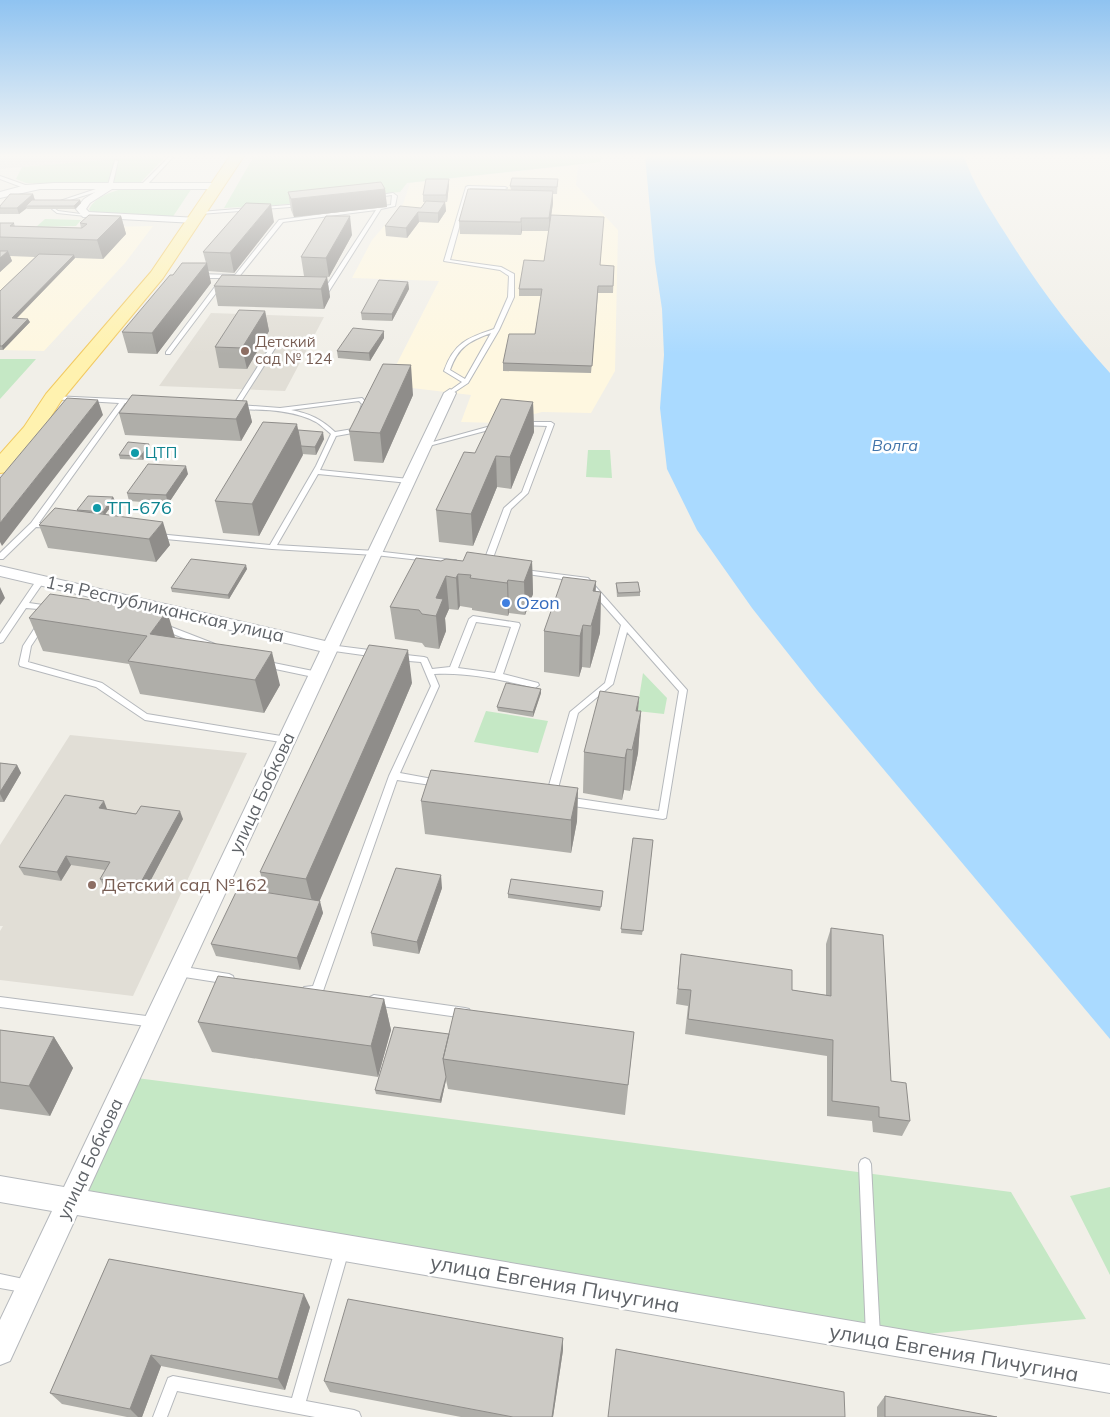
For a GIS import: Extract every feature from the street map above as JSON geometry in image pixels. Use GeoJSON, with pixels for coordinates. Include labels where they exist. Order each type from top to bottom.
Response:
{"type":"FeatureCollection","features":[{"type":"Feature","properties":{"kind":"main road"},"geometry":{"type":"LineString","coordinates":[[0,467],[32,431],[53,398],[161,275],[195,222]]}},
{"type":"Feature","properties":{"kind":"main road"},"geometry":{"type":"LineString","coordinates":[[0,443],[13,429],[53,398]]}},
{"type":"Feature","properties":{"kind":"street","name":"улица Бобкова"},"geometry":{"type":"LineString","coordinates":[[0,1351],[450,393]]}},
{"type":"Feature","properties":{"kind":"street","name":"1-я Республиканская улица"},"geometry":{"type":"LineString","coordinates":[[0,571],[330,648]]}},
{"type":"Feature","properties":{"kind":"street","name":"улица Евгения Пичугина"},"geometry":{"type":"LineString","coordinates":[[0,1189],[1110,1379]]}},
{"type":"Feature","properties":{"kind":"lane"},"geometry":{"type":"LineString","coordinates":[[236,277],[280,222]]}},
{"type":"Feature","properties":{"kind":"lane"},"geometry":{"type":"LineString","coordinates":[[315,295],[324,295],[371,222]]}},
{"type":"Feature","properties":{"kind":"lane"},"geometry":{"type":"LineString","coordinates":[[458,222],[447,261],[501,269],[512,275],[511,297]]}},
{"type":"Feature","properties":{"kind":"lane"},"geometry":{"type":"LineString","coordinates":[[190,276],[246,277]]}},
{"type":"Feature","properties":{"kind":"lane"},"geometry":{"type":"LineString","coordinates":[[168,353],[225,277]]}},
{"type":"Feature","properties":{"kind":"lane"},"geometry":{"type":"LineString","coordinates":[[324,279],[334,280]]}},
{"type":"Feature","properties":{"kind":"lane"},"geometry":{"type":"LineString","coordinates":[[213,293],[222,293]]}},
{"type":"Feature","properties":{"kind":"lane","name":"улица Бобкова"},"geometry":{"type":"LineString","coordinates":[[450,393],[466,382],[496,330],[511,297]]}},
{"type":"Feature","properties":{"kind":"lane"},"geometry":{"type":"LineString","coordinates":[[466,382],[446,371],[458,346],[471,338],[496,330]]}},
{"type":"Feature","properties":{"kind":"lane"},"geometry":{"type":"LineString","coordinates":[[235,407],[276,342]]}},
{"type":"Feature","properties":{"kind":"lane"},"geometry":{"type":"LineString","coordinates":[[53,398],[142,402]]}},
{"type":"Feature","properties":{"kind":"lane"},"geometry":{"type":"LineString","coordinates":[[226,406],[274,410],[319,421],[334,434],[356,431],[365,404],[360,399],[274,410]]}},
{"type":"Feature","properties":{"kind":"lane"},"geometry":{"type":"LineString","coordinates":[[0,557],[34,525],[123,402]]}},
{"type":"Feature","properties":{"kind":"lane"},"geometry":{"type":"LineString","coordinates":[[486,566],[508,508],[525,493],[551,424],[517,424]]}},
{"type":"Feature","properties":{"kind":"lane"},"geometry":{"type":"LineString","coordinates":[[425,445],[492,427],[509,425]]}},
{"type":"Feature","properties":{"kind":"lane"},"geometry":{"type":"LineString","coordinates":[[272,547],[316,472],[334,434]]}},
{"type":"Feature","properties":{"kind":"lane"},"geometry":{"type":"LineString","coordinates":[[316,472],[409,481]]}},
{"type":"Feature","properties":{"kind":"lane"},"geometry":{"type":"LineString","coordinates":[[34,525],[63,528]]}},
{"type":"Feature","properties":{"kind":"lane"},"geometry":{"type":"LineString","coordinates":[[153,536],[272,547],[375,553],[458,563]]}},
{"type":"Feature","properties":{"kind":"lane"},"geometry":{"type":"LineString","coordinates":[[513,570],[585,580],[625,624],[683,690],[663,815],[545,798],[574,712],[609,684],[625,624]]}},
{"type":"Feature","properties":{"kind":"lane"},"geometry":{"type":"LineString","coordinates":[[0,640],[42,580]]}},
{"type":"Feature","properties":{"kind":"lane"},"geometry":{"type":"LineString","coordinates":[[24,604],[57,609]]}},
{"type":"Feature","properties":{"kind":"lane"},"geometry":{"type":"LineString","coordinates":[[57,609],[27,646],[23,664],[99,685],[145,717],[287,740]]}},
{"type":"Feature","properties":{"kind":"lane"},"geometry":{"type":"LineString","coordinates":[[453,670],[472,619],[516,626],[498,676]]}},
{"type":"Feature","properties":{"kind":"lane"},"geometry":{"type":"LineString","coordinates":[[155,623],[218,649]]}},
{"type":"Feature","properties":{"kind":"lane"},"geometry":{"type":"LineString","coordinates":[[298,989],[322,992],[394,776],[436,686],[424,660],[330,648]]}},
{"type":"Feature","properties":{"kind":"lane"},"geometry":{"type":"LineString","coordinates":[[254,662],[318,675]]}},
{"type":"Feature","properties":{"kind":"lane"},"geometry":{"type":"LineString","coordinates":[[428,672],[453,670],[498,676],[536,684]]}},
{"type":"Feature","properties":{"kind":"lane"},"geometry":{"type":"LineString","coordinates":[[394,776],[452,784]]}},
{"type":"Feature","properties":{"kind":"lane"},"geometry":{"type":"LineString","coordinates":[[178,972],[241,980]]}},
{"type":"Feature","properties":{"kind":"lane"},"geometry":{"type":"LineString","coordinates":[[366,998],[473,1014]]}},
{"type":"Feature","properties":{"kind":"lane"},"geometry":{"type":"LineString","coordinates":[[0,1002],[154,1022]]}},
{"type":"Feature","properties":{"kind":"lane"},"geometry":{"type":"LineString","coordinates":[[865,1164],[873,1338]]}},
{"type":"Feature","properties":{"kind":"lane"},"geometry":{"type":"LineString","coordinates":[[297,1406],[342,1248]]}},
{"type":"Feature","properties":{"kind":"lane"},"geometry":{"type":"LineString","coordinates":[[0,1281],[30,1286]]}},
{"type":"Feature","properties":{"kind":"lane"},"geometry":{"type":"LineString","coordinates":[[160,1417],[173,1383],[354,1417]]}},
{"type":"Feature","properties":{"kind":"shaded area"},"geometry":{"type":"Polygon","coordinates":[[[387,222],[611,222],[618,230],[615,371],[591,413],[542,412],[499,423],[461,422],[471,395],[386,385],[439,281],[352,278],[372,240],[387,222]]]}},
{"type":"Feature","properties":{"kind":"shaded area"},"geometry":{"type":"Polygon","coordinates":[[[153,226],[125,263],[44,351],[0,350],[0,229],[153,226]]]}},
{"type":"Feature","properties":{"kind":"shaded area","name":"Детский сад № 124"},"geometry":{"type":"Polygon","coordinates":[[[211,313],[324,317],[285,391],[159,386],[211,313]]]}},
{"type":"Feature","properties":{"kind":"shaded area","name":"Детский сад №162"},"geometry":{"type":"Polygon","coordinates":[[[70,735],[247,753],[133,996],[0,980],[0,931],[3,926],[0,926],[0,845],[70,735]]]}},
{"type":"Feature","properties":{"kind":"green space"},"geometry":{"type":"Polygon","coordinates":[[[41,222],[79,222],[76,226],[36,227],[41,222]]]}},
{"type":"Feature","properties":{"kind":"green space"},"geometry":{"type":"Polygon","coordinates":[[[0,359],[36,359],[0,399],[0,359]]]}},
{"type":"Feature","properties":{"kind":"green space"},"geometry":{"type":"Polygon","coordinates":[[[588,450],[610,450],[612,478],[586,477],[588,450]]]}},
{"type":"Feature","properties":{"kind":"green space"},"geometry":{"type":"Polygon","coordinates":[[[643,673],[667,698],[664,714],[637,711],[643,673]]]}},
{"type":"Feature","properties":{"kind":"green space"},"geometry":{"type":"Polygon","coordinates":[[[486,711],[548,721],[538,753],[474,742],[486,711]]]}},
{"type":"Feature","properties":{"kind":"green space"},"geometry":{"type":"Polygon","coordinates":[[[129,1077],[1011,1192],[1086,1319],[873,1339],[71,1201],[129,1077]]]}},
{"type":"Feature","properties":{"kind":"green space"},"geometry":{"type":"Polygon","coordinates":[[[1110,1187],[1110,1275],[1070,1196],[1110,1187]]]}},
{"type":"Feature","properties":{"kind":"water","name":"Волга"},"geometry":{"type":"Polygon","coordinates":[[[651,222],[998,222],[1054,306],[1110,373],[1110,1039],[817,690],[752,608],[697,530],[667,469],[660,408],[664,355],[662,309],[651,222]]]}},
{"type":"Feature","properties":{"kind":"building"},"geometry":{"type":"Polygon","coordinates":[[[115,222],[97,240],[0,237],[0,223],[14,223],[10,226],[82,228],[87,224],[80,223],[115,222]]]}},
{"type":"Feature","properties":{"kind":"building"},"geometry":{"type":"Polygon","coordinates":[[[229,222],[256,222],[230,253],[203,252],[229,222]]]}},
{"type":"Feature","properties":{"kind":"building"},"geometry":{"type":"Polygon","coordinates":[[[322,222],[346,222],[326,258],[301,257],[322,222]]]}},
{"type":"Feature","properties":{"kind":"building"},"geometry":{"type":"Polygon","coordinates":[[[388,222],[410,222],[406,228],[385,226],[388,222]]]}},
{"type":"Feature","properties":{"kind":"building"},"geometry":{"type":"Polygon","coordinates":[[[550,222],[604,222],[600,265],[614,266],[613,286],[598,286],[592,366],[503,363],[509,334],[535,334],[542,289],[519,289],[524,260],[544,261],[550,222]]]}},
{"type":"Feature","properties":{"kind":"building"},"geometry":{"type":"Polygon","coordinates":[[[0,251],[8,251],[0,258],[0,251]]]}},
{"type":"Feature","properties":{"kind":"building"},"geometry":{"type":"Polygon","coordinates":[[[39,254],[74,255],[12,318],[28,319],[0,346],[0,291],[39,254]]]}},
{"type":"Feature","properties":{"kind":"building"},"geometry":{"type":"Polygon","coordinates":[[[182,263],[207,263],[152,333],[122,332],[170,275],[173,275],[182,263]]]}},
{"type":"Feature","properties":{"kind":"building"},"geometry":{"type":"Polygon","coordinates":[[[222,275],[327,277],[321,289],[214,286],[222,275]]]}},
{"type":"Feature","properties":{"kind":"building"},"geometry":{"type":"Polygon","coordinates":[[[379,280],[408,282],[392,314],[361,313],[379,280]]]}},
{"type":"Feature","properties":{"kind":"building"},"geometry":{"type":"Polygon","coordinates":[[[239,310],[265,311],[242,348],[215,347],[239,310]]]}},
{"type":"Feature","properties":{"kind":"building"},"geometry":{"type":"Polygon","coordinates":[[[353,328],[384,331],[369,353],[337,351],[353,328]]]}},
{"type":"Feature","properties":{"kind":"building"},"geometry":{"type":"Polygon","coordinates":[[[383,364],[411,365],[380,433],[349,431],[383,364]]]}},
{"type":"Feature","properties":{"kind":"building"},"geometry":{"type":"Polygon","coordinates":[[[132,395],[247,401],[236,419],[119,413],[132,395]]]}},
{"type":"Feature","properties":{"kind":"building"},"geometry":{"type":"Polygon","coordinates":[[[67,398],[98,400],[0,523],[0,478],[67,398]]]}},
{"type":"Feature","properties":{"kind":"building"},"geometry":{"type":"Polygon","coordinates":[[[501,399],[533,402],[510,457],[496,456],[471,514],[436,510],[464,452],[475,453],[501,399]]]}},
{"type":"Feature","properties":{"kind":"building"},"geometry":{"type":"Polygon","coordinates":[[[263,422],[297,424],[252,504],[215,501],[263,422]]]}},
{"type":"Feature","properties":{"kind":"building"},"geometry":{"type":"Polygon","coordinates":[[[298,430],[323,432],[315,447],[301,446],[298,430]]]}},
{"type":"Feature","properties":{"kind":"building"},"geometry":{"type":"Polygon","coordinates":[[[128,442],[149,444],[141,456],[119,455],[128,442]]]}},
{"type":"Feature","properties":{"kind":"building"},"geometry":{"type":"Polygon","coordinates":[[[148,464],[186,466],[166,495],[127,493],[148,464]]]}},
{"type":"Feature","properties":{"kind":"building","name":"ТП-676"},"geometry":{"type":"Polygon","coordinates":[[[88,496],[113,497],[103,512],[77,510],[88,496]]]}},
{"type":"Feature","properties":{"kind":"building"},"geometry":{"type":"Polygon","coordinates":[[[55,508],[163,522],[149,539],[39,525],[55,508]]]}},
{"type":"Feature","properties":{"kind":"building"},"geometry":{"type":"Polygon","coordinates":[[[467,552],[532,561],[524,582],[508,580],[507,583],[470,578],[471,575],[458,574],[456,578],[446,576],[436,598],[443,599],[436,616],[422,614],[419,610],[390,607],[416,558],[463,561],[467,552]]]}},
{"type":"Feature","properties":{"kind":"building"},"geometry":{"type":"Polygon","coordinates":[[[191,559],[246,565],[228,595],[171,588],[191,559]]]}},
{"type":"Feature","properties":{"kind":"building"},"geometry":{"type":"Polygon","coordinates":[[[563,577],[596,581],[593,591],[601,592],[591,626],[583,625],[580,636],[544,631],[563,577]]]}},
{"type":"Feature","properties":{"kind":"building"},"geometry":{"type":"Polygon","coordinates":[[[638,582],[640,592],[618,593],[616,583],[638,582]]]}},
{"type":"Feature","properties":{"kind":"building"},"geometry":{"type":"Polygon","coordinates":[[[50,594],[167,611],[150,634],[272,652],[255,680],[128,661],[147,636],[29,618],[50,594]]]}},
{"type":"Feature","properties":{"kind":"building"},"geometry":{"type":"Polygon","coordinates":[[[369,645],[408,650],[306,879],[260,872],[369,645]]]}},
{"type":"Feature","properties":{"kind":"building"},"geometry":{"type":"Polygon","coordinates":[[[506,683],[541,689],[533,712],[497,707],[506,683]]]}},
{"type":"Feature","properties":{"kind":"building"},"geometry":{"type":"Polygon","coordinates":[[[600,691],[639,697],[636,711],[641,711],[632,750],[627,749],[625,758],[584,752],[600,691]]]}},
{"type":"Feature","properties":{"kind":"building"},"geometry":{"type":"Polygon","coordinates":[[[0,763],[17,765],[0,792],[0,763]]]}},
{"type":"Feature","properties":{"kind":"building"},"geometry":{"type":"Polygon","coordinates":[[[431,770],[578,788],[571,820],[421,801],[431,770]]]}},
{"type":"Feature","properties":{"kind":"building"},"geometry":{"type":"Polygon","coordinates":[[[65,795],[104,801],[99,808],[136,814],[141,806],[180,811],[140,884],[100,879],[110,862],[66,856],[57,872],[19,867],[65,795]]]}},
{"type":"Feature","properties":{"kind":"building"},"geometry":{"type":"Polygon","coordinates":[[[633,838],[653,840],[643,931],[621,929],[633,838]]]}},
{"type":"Feature","properties":{"kind":"building"},"geometry":{"type":"Polygon","coordinates":[[[396,868],[441,875],[417,942],[371,933],[396,868]]]}},
{"type":"Feature","properties":{"kind":"building"},"geometry":{"type":"Polygon","coordinates":[[[511,879],[603,891],[601,907],[508,894],[511,879]]]}},
{"type":"Feature","properties":{"kind":"building"},"geometry":{"type":"Polygon","coordinates":[[[238,888],[320,901],[297,958],[211,944],[238,888]]]}},
{"type":"Feature","properties":{"kind":"building"},"geometry":{"type":"Polygon","coordinates":[[[831,928],[883,935],[891,1081],[906,1083],[910,1121],[879,1117],[879,1107],[832,1101],[833,1040],[688,1019],[691,990],[678,989],[681,954],[792,970],[792,990],[831,996],[831,928]]]}},
{"type":"Feature","properties":{"kind":"building"},"geometry":{"type":"Polygon","coordinates":[[[218,976],[384,999],[371,1046],[198,1022],[218,976]]]}},
{"type":"Feature","properties":{"kind":"building"},"geometry":{"type":"Polygon","coordinates":[[[455,1008],[634,1032],[628,1085],[443,1059],[455,1008]]]}},
{"type":"Feature","properties":{"kind":"building"},"geometry":{"type":"Polygon","coordinates":[[[394,1027],[449,1034],[443,1059],[446,1077],[440,1100],[375,1090],[394,1027]]]}},
{"type":"Feature","properties":{"kind":"building"},"geometry":{"type":"Polygon","coordinates":[[[0,1030],[54,1037],[29,1086],[0,1082],[0,1030]]]}},
{"type":"Feature","properties":{"kind":"building"},"geometry":{"type":"Polygon","coordinates":[[[109,1259],[304,1294],[278,1379],[151,1355],[130,1409],[50,1393],[109,1259]]]}},
{"type":"Feature","properties":{"kind":"building"},"geometry":{"type":"Polygon","coordinates":[[[348,1299],[563,1338],[552,1417],[513,1417],[324,1381],[348,1299]]]}},
{"type":"Feature","properties":{"kind":"building"},"geometry":{"type":"Polygon","coordinates":[[[616,1349],[844,1392],[845,1417],[608,1417],[616,1349]]]}},
{"type":"Feature","properties":{"kind":"building"},"geometry":{"type":"Polygon","coordinates":[[[885,1396],[997,1417],[885,1417],[885,1396]]]}},
{"type":"Feature","properties":{"kind":"place","name":"Детский сад № 124"},"geometry":{"type":"Point","coordinates":[245,351]}},
{"type":"Feature","properties":{"kind":"place","name":"ЦТП"},"geometry":{"type":"Point","coordinates":[135,453]}},
{"type":"Feature","properties":{"kind":"place","name":"ТП-676"},"geometry":{"type":"Point","coordinates":[97,508]}},
{"type":"Feature","properties":{"kind":"place","name":"Ozon"},"geometry":{"type":"Point","coordinates":[506,603]}},
{"type":"Feature","properties":{"kind":"place","name":"Детский сад №162"},"geometry":{"type":"Point","coordinates":[92,885]}}]}
